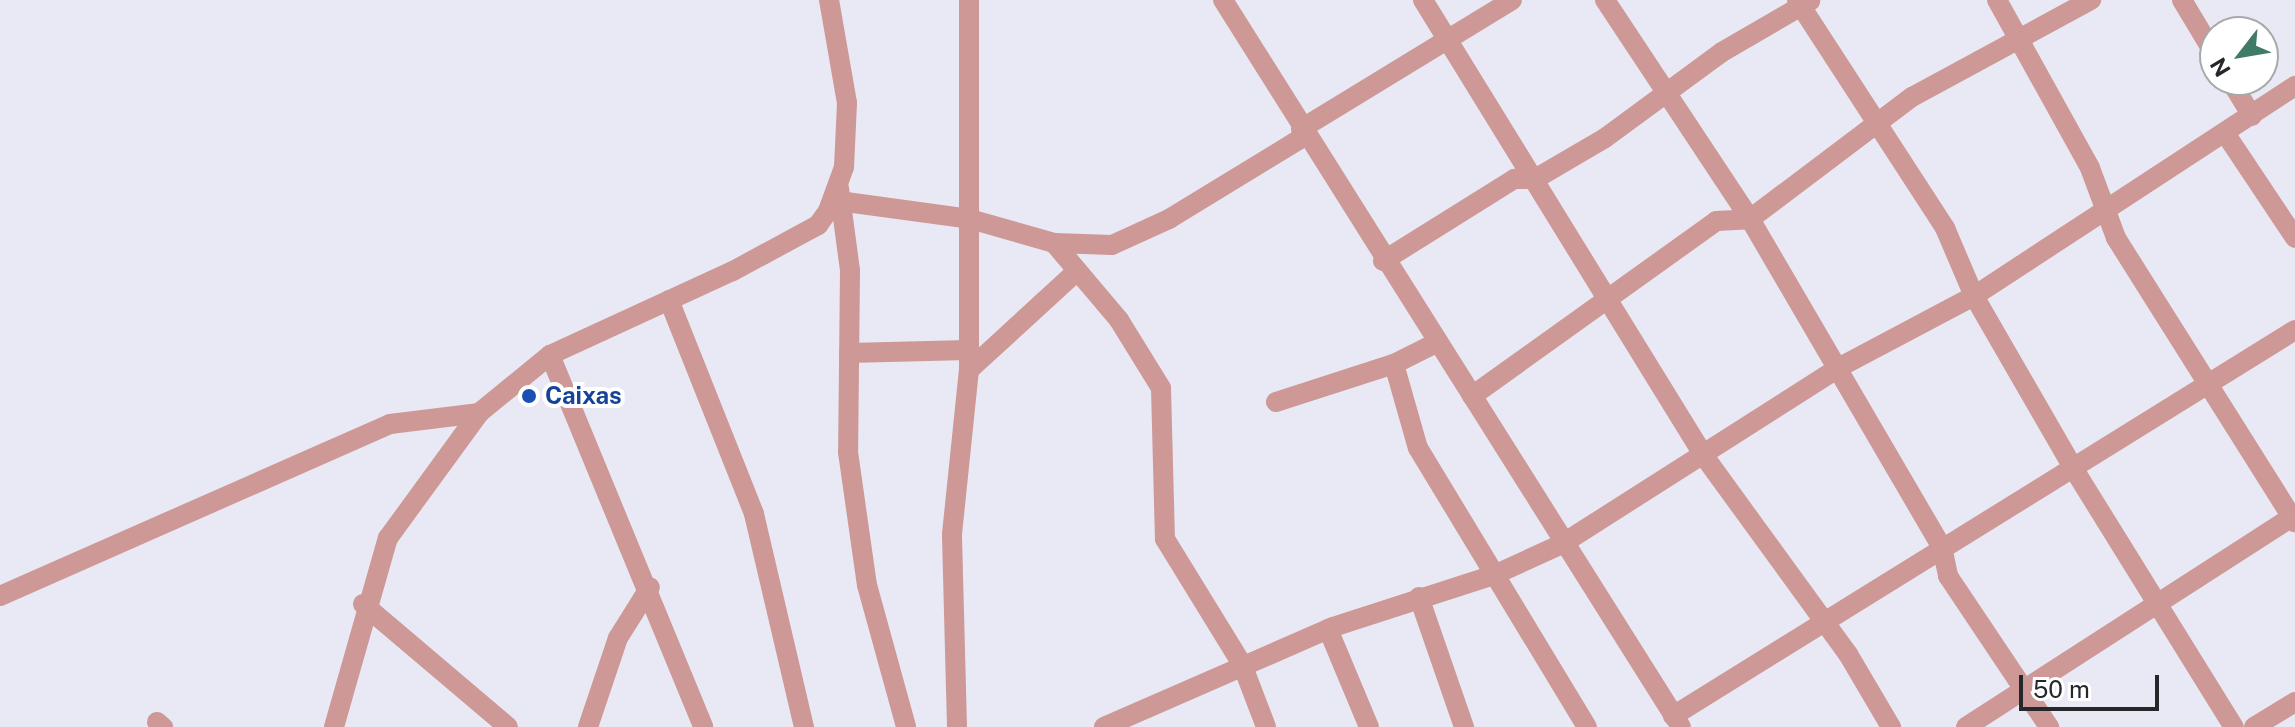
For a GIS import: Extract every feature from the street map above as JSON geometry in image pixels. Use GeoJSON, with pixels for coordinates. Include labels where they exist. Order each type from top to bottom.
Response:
{"type":"FeatureCollection","features":[{"type":"Feature","properties":{"kind":"street"},"geometry":{"type":"LineString","coordinates":[[829,0],[847,103],[842,195],[849,353],[848,452],[867,585],[906,727]]}},
{"type":"Feature","properties":{"kind":"street"},"geometry":{"type":"LineString","coordinates":[[957,727],[952,534],[968,360],[969,0]]}},
{"type":"Feature","properties":{"kind":"street"},"geometry":{"type":"LineString","coordinates":[[1223,0],[1383,261],[1677,721],[1942,547],[2075,471],[2295,330]]}},
{"type":"Feature","properties":{"kind":"street"},"geometry":{"type":"LineString","coordinates":[[1423,0],[1607,294],[1704,456],[1891,727]]}},
{"type":"Feature","properties":{"kind":"street"},"geometry":{"type":"LineString","coordinates":[[842,195],[970,219],[1054,243],[1112,245],[1136,237],[1512,0]]}},
{"type":"Feature","properties":{"kind":"street"},"geometry":{"type":"LineString","coordinates":[[1605,0],[1664,95],[1750,219],[1942,547],[1948,576],[2049,727]]}},
{"type":"Feature","properties":{"kind":"street"},"geometry":{"type":"LineString","coordinates":[[1966,727],[2020,686],[2294,518],[2116,238],[2108,209],[2022,40],[1997,0]]}},
{"type":"Feature","properties":{"kind":"street"},"geometry":{"type":"LineString","coordinates":[[1472,396],[1598,312],[1607,294],[1716,221],[1750,219],[1882,126],[1912,97],[2091,0]]}},
{"type":"Feature","properties":{"kind":"street"},"geometry":{"type":"LineString","coordinates":[[2182,0],[2199,28]]}},
{"type":"Feature","properties":{"kind":"street"},"geometry":{"type":"LineString","coordinates":[[1383,261],[1514,179],[1535,179],[1803,2],[1945,228],[1974,296],[2075,471],[2159,599],[2234,727]]}},
{"type":"Feature","properties":{"kind":"street"},"geometry":{"type":"LineString","coordinates":[[1104,727],[1242,664],[1328,629],[1494,575],[1562,544],[1838,368],[1974,296],[2295,86]]}},
{"type":"Feature","properties":{"kind":"street"},"geometry":{"type":"LineString","coordinates":[[2240,96],[2252,116]]}},
{"type":"Feature","properties":{"kind":"street"},"geometry":{"type":"LineString","coordinates":[[2225,133],[2295,238]]}},
{"type":"Feature","properties":{"kind":"street"},"geometry":{"type":"LineString","coordinates":[[334,727],[363,604],[406,507],[479,413],[550,355],[669,300],[818,225],[842,195]]}},
{"type":"Feature","properties":{"kind":"street"},"geometry":{"type":"LineString","coordinates":[[1054,243],[1161,388],[1165,539],[1242,664],[1266,727]]}},
{"type":"Feature","properties":{"kind":"street"},"geometry":{"type":"LineString","coordinates":[[849,353],[968,360],[1077,271]]}},
{"type":"Feature","properties":{"kind":"street"},"geometry":{"type":"LineString","coordinates":[[669,300],[754,514],[804,727]]}},
{"type":"Feature","properties":{"kind":"street"},"geometry":{"type":"LineString","coordinates":[[1276,402],[1394,364],[1436,343]]}},
{"type":"Feature","properties":{"kind":"street"},"geometry":{"type":"LineString","coordinates":[[550,355],[650,587],[703,727]]}},
{"type":"Feature","properties":{"kind":"street"},"geometry":{"type":"LineString","coordinates":[[1394,364],[1418,448],[1587,727]]}},
{"type":"Feature","properties":{"kind":"street"},"geometry":{"type":"LineString","coordinates":[[0,596],[390,424],[479,413]]}},
{"type":"Feature","properties":{"kind":"street"},"geometry":{"type":"LineString","coordinates":[[588,727],[618,638],[650,587]]}},
{"type":"Feature","properties":{"kind":"street"},"geometry":{"type":"LineString","coordinates":[[1419,597],[1464,727]]}},
{"type":"Feature","properties":{"kind":"street"},"geometry":{"type":"LineString","coordinates":[[363,604],[508,727]]}},
{"type":"Feature","properties":{"kind":"street"},"geometry":{"type":"LineString","coordinates":[[1328,629],[1369,727]]}},
{"type":"Feature","properties":{"kind":"street"},"geometry":{"type":"LineString","coordinates":[[2254,727],[2295,702]]}},
{"type":"Feature","properties":{"kind":"place","name":"Caixas"},"geometry":{"type":"Point","coordinates":[529,396]}}]}
